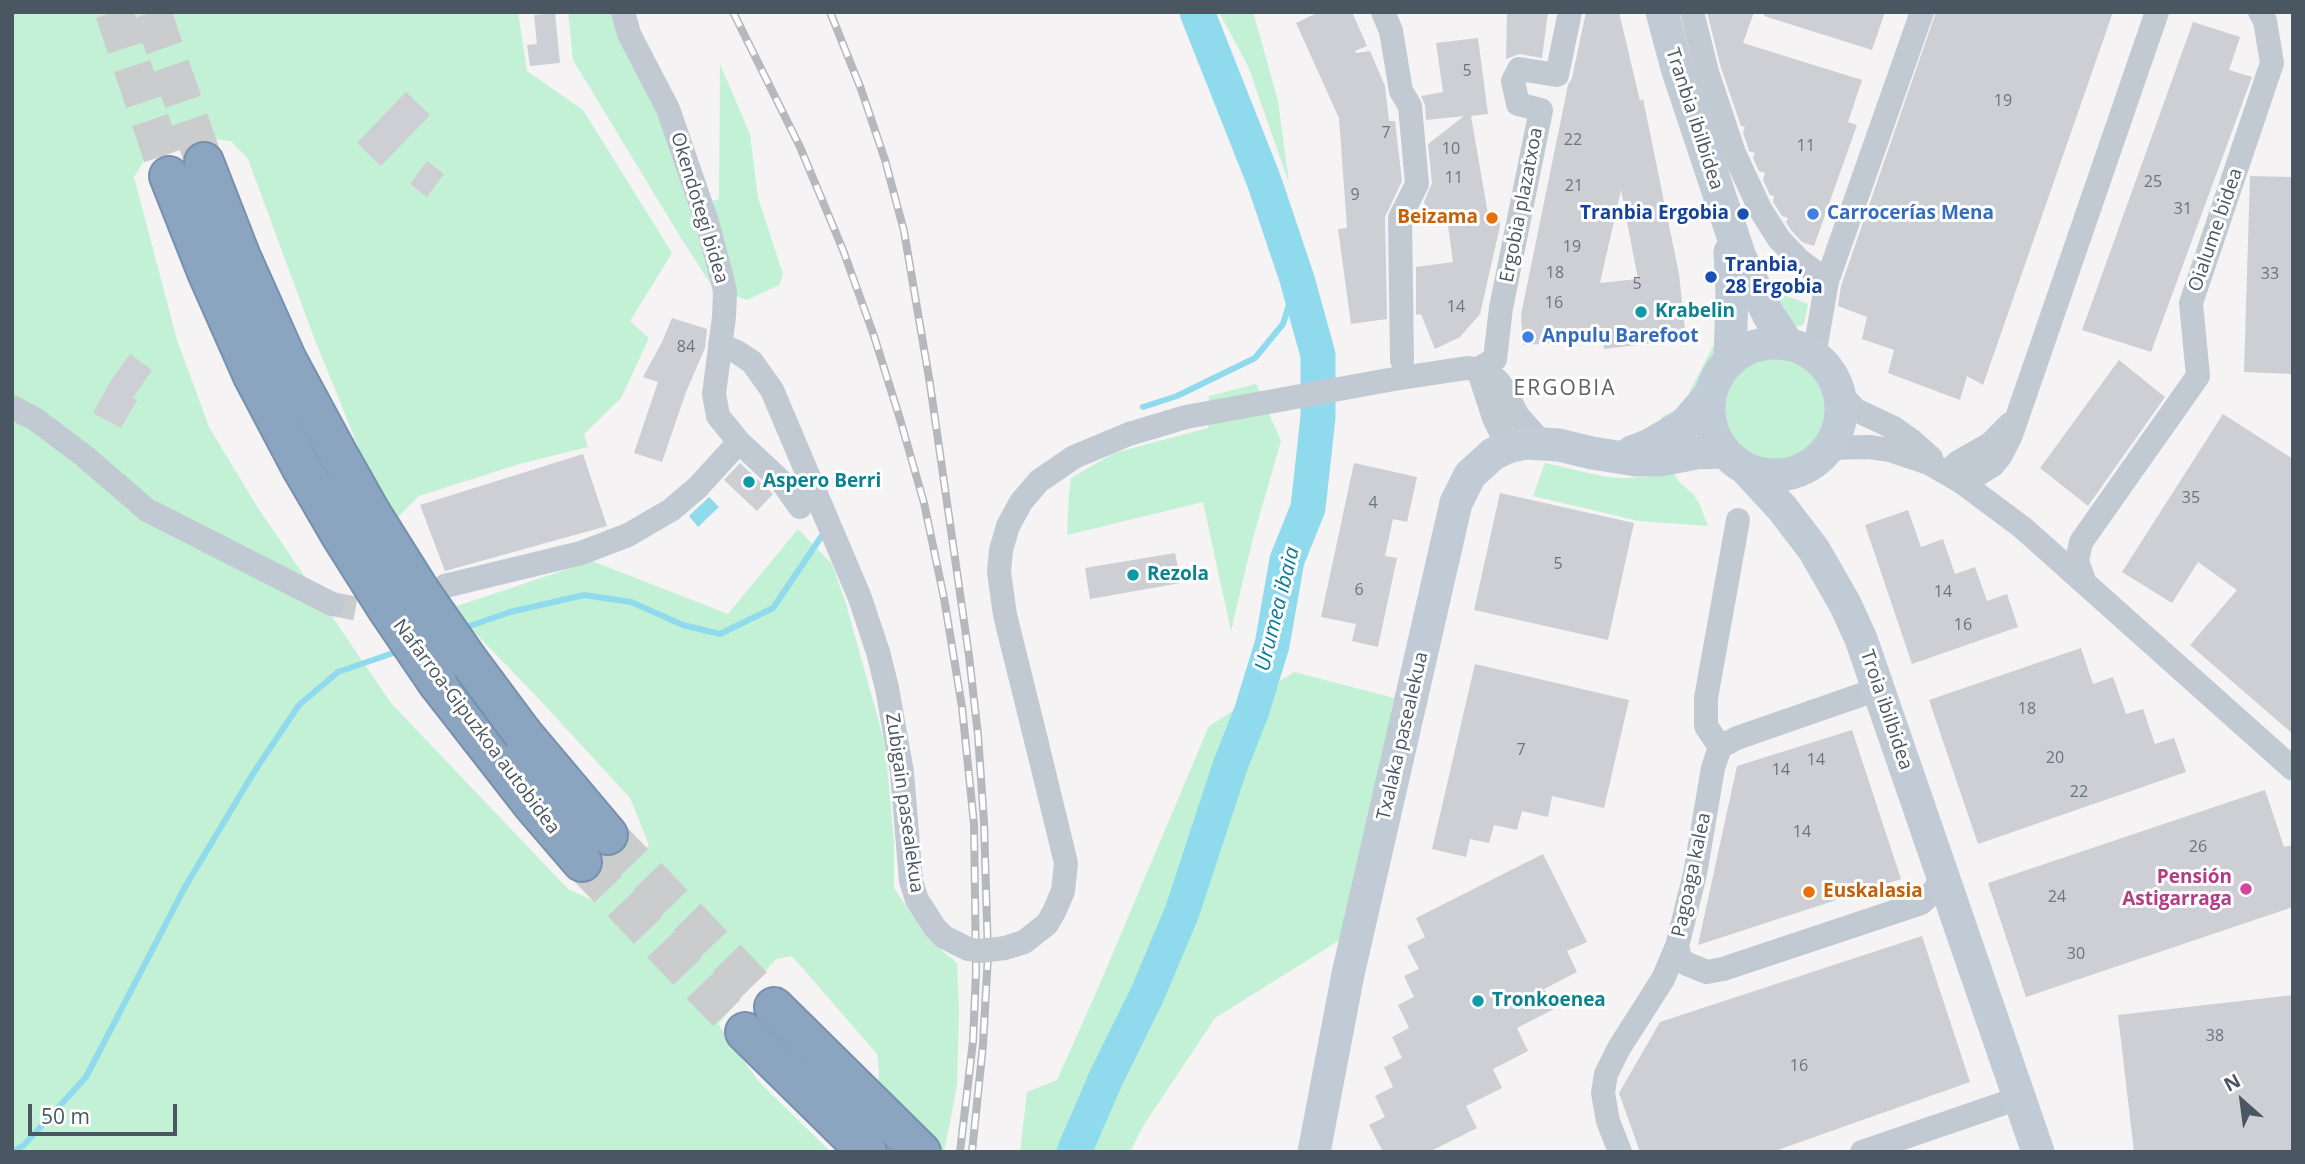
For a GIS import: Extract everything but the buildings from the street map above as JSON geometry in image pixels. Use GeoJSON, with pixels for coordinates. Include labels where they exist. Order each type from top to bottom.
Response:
{"type":"FeatureCollection","features":[{"type":"Feature","properties":{"kind":"highway","name":"Nafarroa-Gipuzkoa autobidea"},"geometry":{"type":"LineString","coordinates":[[582,862],[533,805],[437,682],[353,556],[301,467],[253,376],[207,272],[197,165],[287,360],[371,513],[468,660],[523,734],[608,835]]}},
{"type":"Feature","properties":{"kind":"highway"},"geometry":{"type":"LineString","coordinates":[[774,1007],[920,1152]]}},
{"type":"Feature","properties":{"kind":"highway"},"geometry":{"type":"LineString","coordinates":[[745,1032],[867,1152]]}},
{"type":"Feature","properties":{"kind":"main road","name":"Tranbia ibilbidea"},"geometry":{"type":"LineString","coordinates":[[1662,12],[1677,68],[1728,225],[1754,287],[1801,350]]}},
{"type":"Feature","properties":{"kind":"main road","name":"Tranbia ibilbidea"},"geometry":{"type":"LineString","coordinates":[[1728,225],[1732,293],[1730,361]]}},
{"type":"Feature","properties":{"kind":"main road"},"geometry":{"type":"LineString","coordinates":[[1772,343],[1801,350],[1825,366],[1834,379],[1839,393],[1840,422],[1818,457],[1796,472],[1770,475],[1735,460],[1716,440],[1709,410],[1710,395],[1714,383],[1730,361],[1742,352],[1772,343]]}},
{"type":"Feature","properties":{"kind":"main road","name":"Txalaka pasealekua"},"geometry":{"type":"LineString","coordinates":[[1613,456],[1641,449],[1668,436],[1684,425],[1710,395]]}},
{"type":"Feature","properties":{"kind":"main road","name":"Txalaka pasealekua"},"geometry":{"type":"LineString","coordinates":[[1314,1152],[1348,975],[1456,503],[1470,475],[1493,454],[1508,447],[1542,443],[1648,460],[1696,453],[1735,460]]}},
{"type":"Feature","properties":{"kind":"main road","name":"Troia ibilbidea"},"geometry":{"type":"LineString","coordinates":[[1818,457],[1804,481],[1803,507],[1808,536],[1861,639],[2038,1152]]}},
{"type":"Feature","properties":{"kind":"main road","name":"Troia ibilbidea"},"geometry":{"type":"LineString","coordinates":[[1735,460],[1782,508],[1814,550]]}},
{"type":"Feature","properties":{"kind":"street","name":"Okendotegi bidea"},"geometry":{"type":"LineString","coordinates":[[623,12],[629,34],[668,109],[707,222],[725,292],[714,405],[723,425],[783,483],[800,507]]}},
{"type":"Feature","properties":{"kind":"street"},"geometry":{"type":"LineString","coordinates":[[1383,12],[1391,31],[1401,91],[1410,106],[1417,184],[1399,218],[1402,360]]}},
{"type":"Feature","properties":{"kind":"street","name":"Ergobia plazatxoa"},"geometry":{"type":"LineString","coordinates":[[1478,369],[1495,359],[1501,308],[1541,110],[1518,104],[1513,81],[1519,69],[1557,75],[1570,12]]}},
{"type":"Feature","properties":{"kind":"street"},"geometry":{"type":"LineString","coordinates":[[1692,12],[1707,72],[1734,153],[1760,209],[1779,239],[1799,260],[1827,281]]}},
{"type":"Feature","properties":{"kind":"street"},"geometry":{"type":"LineString","coordinates":[[1801,350],[1922,12]]}},
{"type":"Feature","properties":{"kind":"street"},"geometry":{"type":"LineString","coordinates":[[1953,477],[1957,463],[1990,444],[2018,416],[2157,12]]}},
{"type":"Feature","properties":{"kind":"street","name":"Oialume bidea"},"geometry":{"type":"LineString","coordinates":[[2085,583],[2077,561],[2081,542],[2199,376],[2191,303],[2272,63],[2265,21],[2260,12]]}},
{"type":"Feature","properties":{"kind":"street","name":"Zubigain pasealekua"},"geometry":{"type":"LineString","coordinates":[[720,345],[752,362],[772,390],[860,598],[887,688],[902,772],[911,881],[917,900],[944,937],[968,950],[981,951],[1005,948],[1033,937],[1047,924],[1063,891],[1066,863],[1001,593],[1001,550],[1008,526],[1030,491],[1057,467],[1083,452],[1129,434],[1186,417],[1384,381],[1467,368],[1478,369]]}},
{"type":"Feature","properties":{"kind":"street"},"geometry":{"type":"LineString","coordinates":[[1478,369],[1497,380],[1518,416],[1542,443]]}},
{"type":"Feature","properties":{"kind":"street"},"geometry":{"type":"LineString","coordinates":[[1478,369],[1493,418],[1508,447]]}},
{"type":"Feature","properties":{"kind":"street"},"geometry":{"type":"LineString","coordinates":[[1839,393],[1856,410],[1912,440],[1953,477],[2023,528],[2293,769]]}},
{"type":"Feature","properties":{"kind":"street"},"geometry":{"type":"LineString","coordinates":[[12,407],[35,419],[83,455],[148,510],[186,527],[332,604]]}},
{"type":"Feature","properties":{"kind":"street"},"geometry":{"type":"LineString","coordinates":[[445,586],[581,553],[628,535],[671,510],[688,496],[739,442]]}},
{"type":"Feature","properties":{"kind":"street"},"geometry":{"type":"LineString","coordinates":[[1818,457],[1869,447],[1909,455],[1953,477]]}},
{"type":"Feature","properties":{"kind":"street"},"geometry":{"type":"LineString","coordinates":[[1738,520],[1706,698],[1706,726],[1720,747],[1737,738],[1878,689]]}},
{"type":"Feature","properties":{"kind":"street","name":"Pagoaga kalea"},"geometry":{"type":"LineString","coordinates":[[1620,1152],[1608,1121],[1603,1093],[1606,1074],[1619,1048],[1663,979],[1677,946],[1695,874],[1713,768],[1720,747]]}},
{"type":"Feature","properties":{"kind":"street"},"geometry":{"type":"LineString","coordinates":[[1677,946],[1679,958],[1687,964],[1707,972],[1723,970],[1921,903],[1934,891],[1943,876]]}},
{"type":"Feature","properties":{"kind":"street"},"geometry":{"type":"LineString","coordinates":[[1862,1152],[2019,1098]]}},
{"type":"Feature","properties":{"kind":"green space"},"geometry":{"type":"Polygon","coordinates":[[[12,12],[518,12],[527,71],[583,110],[672,253],[630,321],[649,338],[621,398],[584,434],[588,447],[519,464],[419,496],[397,518],[366,466],[313,335],[248,159],[231,141],[206,138],[145,159],[134,177],[177,340],[209,427],[256,505],[391,703],[568,889],[596,902],[649,845],[630,798],[451,608],[592,561],[728,614],[798,529],[832,564],[846,604],[885,744],[894,841],[894,888],[927,938],[957,963],[957,1086],[944,1152],[875,1152],[879,1071],[877,1054],[792,956],[776,959],[718,1024],[759,1082],[831,1152],[12,1152],[12,12]]]}},
{"type":"Feature","properties":{"kind":"green space"},"geometry":{"type":"Polygon","coordinates":[[[568,12],[619,12],[663,112],[693,206],[719,199],[720,64],[750,134],[758,198],[783,274],[779,285],[747,300],[712,286],[573,60],[568,12]]]}},
{"type":"Feature","properties":{"kind":"green space"},"geometry":{"type":"Polygon","coordinates":[[[1219,12],[1253,12],[1278,101],[1289,183],[1248,66],[1219,12]]]}},
{"type":"Feature","properties":{"kind":"green space"},"geometry":{"type":"Polygon","coordinates":[[[1782,294],[1808,304],[1804,324],[1793,326],[1773,302],[1782,294]]]}},
{"type":"Feature","properties":{"kind":"green space"},"geometry":{"type":"Polygon","coordinates":[[[1714,344],[1716,355],[1691,398],[1659,424],[1662,417],[1685,401],[1714,344]]]}},
{"type":"Feature","properties":{"kind":"green space"},"geometry":{"type":"Polygon","coordinates":[[[1775,359],[1803,367],[1817,381],[1825,409],[1817,437],[1803,451],[1775,459],[1747,451],[1733,437],[1725,409],[1733,381],[1747,367],[1775,359]]]}},
{"type":"Feature","properties":{"kind":"green space"},"geometry":{"type":"Polygon","coordinates":[[[1256,384],[1281,441],[1253,538],[1231,631],[1203,502],[1067,535],[1069,495],[1071,478],[1114,453],[1208,428],[1209,396],[1256,384]]]}},
{"type":"Feature","properties":{"kind":"green space"},"geometry":{"type":"Polygon","coordinates":[[[1545,463],[1606,477],[1649,477],[1672,471],[1699,503],[1708,526],[1639,521],[1533,496],[1545,463]]]}},
{"type":"Feature","properties":{"kind":"green space"},"geometry":{"type":"Polygon","coordinates":[[[1294,672],[1394,698],[1346,936],[1215,1018],[1143,1126],[1130,1152],[1020,1152],[1027,1092],[1057,1080],[1209,726],[1294,672]]]}},
{"type":"Feature","properties":{"kind":"water"},"geometry":{"type":"Polygon","coordinates":[[[709,497],[719,507],[698,527],[689,516],[709,497]]]}},
{"type":"Feature","properties":{"kind":"waterway","name":"Urumea ibaia"},"geometry":{"type":"LineString","coordinates":[[1074,1152],[1106,1078],[1147,995],[1182,912],[1230,766],[1251,713],[1272,645],[1287,560],[1308,508],[1318,417],[1318,355],[1297,279],[1264,181],[1197,12]]}},
{"type":"Feature","properties":{"kind":"waterway"},"geometry":{"type":"LineString","coordinates":[[1143,407],[1177,396],[1255,358],[1283,324],[1297,279]]}},
{"type":"Feature","properties":{"kind":"waterway"},"geometry":{"type":"LineString","coordinates":[[461,629],[510,612],[584,595],[631,602],[683,625],[720,634],[773,608],[821,537]]}},
{"type":"Feature","properties":{"kind":"waterway"},"geometry":{"type":"LineString","coordinates":[[13,1152],[24,1145],[86,1077],[185,887],[254,772],[299,705],[338,672],[402,650]]}},
{"type":"Feature","properties":{"kind":"tunnel"},"geometry":{"type":"LineString","coordinates":[[114,12],[169,176]]}},
{"type":"Feature","properties":{"kind":"tunnel"},"geometry":{"type":"LineString","coordinates":[[152,12],[204,162]]}},
{"type":"Feature","properties":{"kind":"tunnel"},"geometry":{"type":"LineString","coordinates":[[332,604],[358,609],[393,600]]}},
{"type":"Feature","properties":{"kind":"tunnel"},"geometry":{"type":"LineString","coordinates":[[608,835],[774,1007]]}},
{"type":"Feature","properties":{"kind":"tunnel"},"geometry":{"type":"LineString","coordinates":[[582,862],[745,1032]]}},
{"type":"Feature","properties":{"kind":"railway"},"geometry":{"type":"LineString","coordinates":[[733,12],[800,147],[843,250],[874,336],[924,503],[944,598],[962,707],[974,824],[976,972],[973,1041],[960,1152]]}},
{"type":"Feature","properties":{"kind":"railway"},"geometry":{"type":"LineString","coordinates":[[830,12],[861,89],[885,160],[904,231],[930,384],[969,656],[984,822],[988,955],[983,1045],[972,1152]]}},
{"type":"Feature","properties":{"kind":"place","name":"Tranbia Ergobia"},"geometry":{"type":"Point","coordinates":[1743,214]}},
{"type":"Feature","properties":{"kind":"place","name":"Carrocerías Mena"},"geometry":{"type":"Point","coordinates":[1813,214]}},
{"type":"Feature","properties":{"kind":"place","name":"Beizama"},"geometry":{"type":"Point","coordinates":[1492,218]}},
{"type":"Feature","properties":{"kind":"place","name":"Tranbia, 28 Ergobia"},"geometry":{"type":"Point","coordinates":[1711,277]}},
{"type":"Feature","properties":{"kind":"place","name":"Krabelin"},"geometry":{"type":"Point","coordinates":[1641,312]}},
{"type":"Feature","properties":{"kind":"place","name":"Anpulu Barefoot"},"geometry":{"type":"Point","coordinates":[1528,337]}},
{"type":"Feature","properties":{"kind":"place","name":"Aspero Berri"},"geometry":{"type":"Point","coordinates":[749,482]}},
{"type":"Feature","properties":{"kind":"place","name":"Rezola"},"geometry":{"type":"Point","coordinates":[1133,575]}},
{"type":"Feature","properties":{"kind":"place","name":"Pensión Astigarraga"},"geometry":{"type":"Point","coordinates":[2246,889]}},
{"type":"Feature","properties":{"kind":"place","name":"Euskalasia"},"geometry":{"type":"Point","coordinates":[1809,892]}},
{"type":"Feature","properties":{"kind":"place","name":"Tronkoenea"},"geometry":{"type":"Point","coordinates":[1478,1001]}},
{"type":"Feature","properties":{"kind":"district","name":"ERGOBIA"},"geometry":{"type":"Point","coordinates":[1565,389]}}]}
